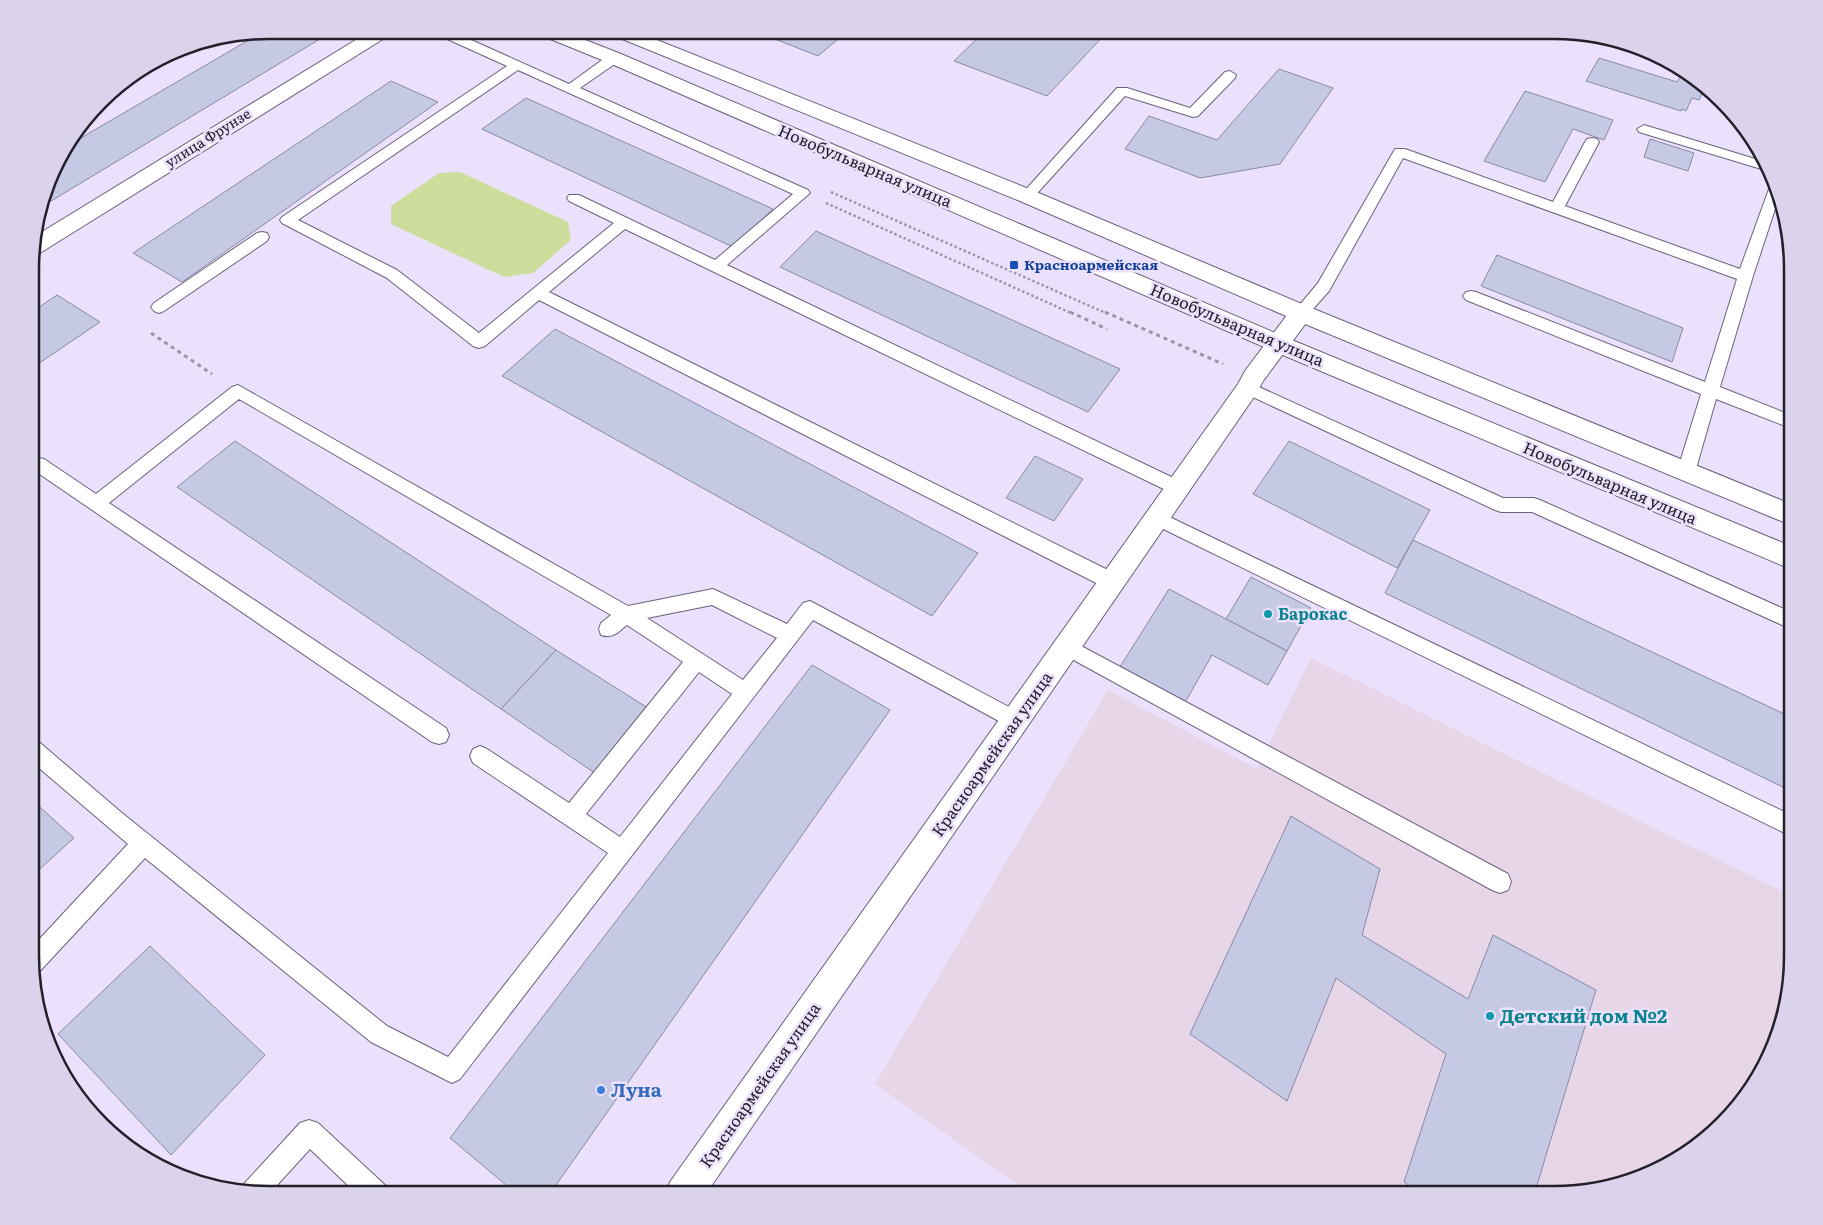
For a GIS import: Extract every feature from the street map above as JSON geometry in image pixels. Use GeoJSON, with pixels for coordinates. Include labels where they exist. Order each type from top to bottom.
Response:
{"type":"FeatureCollection","features":[{"type":"Feature","properties":{"kind":"main road","name":"улица Фрунзе"},"geometry":{"type":"LineString","coordinates":[[40,243],[370,39]]}},
{"type":"Feature","properties":{"kind":"main road","name":"Новобульварная улица"},"geometry":{"type":"LineString","coordinates":[[566,39],[1279,344],[1784,556]]}},
{"type":"Feature","properties":{"kind":"main road","name":"Новобульварная улица"},"geometry":{"type":"LineString","coordinates":[[638,39],[1027,196],[1301,313],[1784,513]]}},
{"type":"Feature","properties":{"kind":"main road","name":"Красноармейская улица"},"geometry":{"type":"LineString","coordinates":[[689,1186],[1301,313]]}},
{"type":"Feature","properties":{"kind":"lane"},"geometry":{"type":"LineString","coordinates":[[458,39],[803,193],[716,266]]}},
{"type":"Feature","properties":{"kind":"lane"},"geometry":{"type":"LineString","coordinates":[[570,89],[614,58]]}},
{"type":"Feature","properties":{"kind":"lane"},"geometry":{"type":"LineString","coordinates":[[516,65],[287,220],[392,274],[479,342],[624,222]]}},
{"type":"Feature","properties":{"kind":"lane"},"geometry":{"type":"LineString","coordinates":[[1027,196],[1122,91],[1193,113],[1230,75]]}},
{"type":"Feature","properties":{"kind":"lane"},"geometry":{"type":"LineString","coordinates":[[1644,129],[1760,165]]}},
{"type":"Feature","properties":{"kind":"lane"},"geometry":{"type":"LineString","coordinates":[[1557,207],[1592,142]]}},
{"type":"Feature","properties":{"kind":"lane"},"geometry":{"type":"LineString","coordinates":[[1301,313],[1324,287],[1400,152],[1744,276]]}},
{"type":"Feature","properties":{"kind":"lane"},"geometry":{"type":"LineString","coordinates":[[1686,472],[1744,276],[1773,196]]}},
{"type":"Feature","properties":{"kind":"lane"},"geometry":{"type":"LineString","coordinates":[[574,198],[1178,488]]}},
{"type":"Feature","properties":{"kind":"lane"},"geometry":{"type":"LineString","coordinates":[[159,307],[262,237]]}},
{"type":"Feature","properties":{"kind":"lane"},"geometry":{"type":"LineString","coordinates":[[538,293],[1113,582]]}},
{"type":"Feature","properties":{"kind":"lane"},"geometry":{"type":"LineString","coordinates":[[1471,296],[1784,420]]}},
{"type":"Feature","properties":{"kind":"lane"},"geometry":{"type":"LineString","coordinates":[[1251,383],[1501,505],[1534,505],[1784,618]]}},
{"type":"Feature","properties":{"kind":"lane"},"geometry":{"type":"LineString","coordinates":[[97,503],[238,391],[626,614],[745,692]]}},
{"type":"Feature","properties":{"kind":"lane"},"geometry":{"type":"LineString","coordinates":[[39,465],[439,735]]}},
{"type":"Feature","properties":{"kind":"lane"},"geometry":{"type":"LineString","coordinates":[[1157,518],[1784,823]]}},
{"type":"Feature","properties":{"kind":"lane"},"geometry":{"type":"LineString","coordinates":[[608,629],[626,614],[713,597],[790,634]]}},
{"type":"Feature","properties":{"kind":"lane"},"geometry":{"type":"LineString","coordinates":[[39,755],[144,843],[380,1034],[452,1071],[810,609],[1015,720]]}},
{"type":"Feature","properties":{"kind":"lane"},"geometry":{"type":"LineString","coordinates":[[1068,646],[1500,882]]}},
{"type":"Feature","properties":{"kind":"lane"},"geometry":{"type":"LineString","coordinates":[[571,816],[696,661]]}},
{"type":"Feature","properties":{"kind":"lane"},"geometry":{"type":"LineString","coordinates":[[480,756],[623,851]]}},
{"type":"Feature","properties":{"kind":"lane"},"geometry":{"type":"LineString","coordinates":[[39,956],[144,843]]}},
{"type":"Feature","properties":{"kind":"lane"},"geometry":{"type":"LineString","coordinates":[[259,1186],[308,1132],[368,1186]]}},
{"type":"Feature","properties":{"kind":"path"},"geometry":{"type":"LineString","coordinates":[[828,190],[1251,383]]}},
{"type":"Feature","properties":{"kind":"path"},"geometry":{"type":"LineString","coordinates":[[803,193],[1107,329]]}},
{"type":"Feature","properties":{"kind":"path"},"geometry":{"type":"LineString","coordinates":[[159,307],[151,333],[238,391]]}},
{"type":"Feature","properties":{"kind":"shaded area"},"geometry":{"type":"Polygon","coordinates":[[[1311,658],[1784,893],[1784,972],[1780,1002],[1767,1045],[1754,1072],[1717,1119],[1670,1156],[1629,1174],[1600,1182],[1570,1186],[1019,1186],[875,1084],[1108,690],[1257,769],[1311,658]]]}},
{"type":"Feature","properties":{"kind":"green space"},"geometry":{"type":"Polygon","coordinates":[[[460,172],[568,222],[571,240],[533,273],[504,277],[391,224],[391,206],[439,173],[460,172]]]}},
{"type":"Feature","properties":{"kind":"building"},"geometry":{"type":"Polygon","coordinates":[[[250,39],[320,39],[51,201],[49,200],[56,180],[78,140],[250,39]]]}},
{"type":"Feature","properties":{"kind":"building"},"geometry":{"type":"Polygon","coordinates":[[[775,39],[838,39],[818,56],[775,39]]]}},
{"type":"Feature","properties":{"kind":"building"},"geometry":{"type":"Polygon","coordinates":[[[977,39],[1101,39],[1047,96],[954,61],[977,39]]]}},
{"type":"Feature","properties":{"kind":"building"},"geometry":{"type":"Polygon","coordinates":[[[1599,58],[1677,82],[1680,77],[1683,78],[1702,93],[1699,100],[1692,98],[1686,111],[1682,109],[1681,111],[1586,81],[1599,58]]]}},
{"type":"Feature","properties":{"kind":"building"},"geometry":{"type":"Polygon","coordinates":[[[1279,69],[1333,88],[1280,164],[1200,178],[1125,149],[1149,116],[1217,140],[1279,69]]]}},
{"type":"Feature","properties":{"kind":"building"},"geometry":{"type":"Polygon","coordinates":[[[391,81],[438,102],[182,282],[133,253],[391,81]]]}},
{"type":"Feature","properties":{"kind":"building"},"geometry":{"type":"Polygon","coordinates":[[[1525,91],[1613,120],[1604,140],[1573,129],[1545,182],[1484,161],[1525,91]]]}},
{"type":"Feature","properties":{"kind":"building"},"geometry":{"type":"Polygon","coordinates":[[[526,98],[773,209],[733,247],[482,129],[526,98]]]}},
{"type":"Feature","properties":{"kind":"building"},"geometry":{"type":"Polygon","coordinates":[[[1650,139],[1694,153],[1688,171],[1644,157],[1650,139]]]}},
{"type":"Feature","properties":{"kind":"building"},"geometry":{"type":"Polygon","coordinates":[[[816,231],[1120,369],[1088,412],[780,267],[816,231]]]}},
{"type":"Feature","properties":{"kind":"building"},"geometry":{"type":"Polygon","coordinates":[[[1497,255],[1683,328],[1672,362],[1481,286],[1497,255]]]}},
{"type":"Feature","properties":{"kind":"building"},"geometry":{"type":"Polygon","coordinates":[[[57,295],[100,322],[39,363],[39,307],[57,295]]]}},
{"type":"Feature","properties":{"kind":"building"},"geometry":{"type":"Polygon","coordinates":[[[555,329],[978,553],[932,616],[502,376],[555,329]]]}},
{"type":"Feature","properties":{"kind":"building"},"geometry":{"type":"Polygon","coordinates":[[[235,441],[556,650],[501,709],[177,487],[235,441]]]}},
{"type":"Feature","properties":{"kind":"building"},"geometry":{"type":"Polygon","coordinates":[[[1289,441],[1430,510],[1397,568],[1253,494],[1289,441]]]}},
{"type":"Feature","properties":{"kind":"building"},"geometry":{"type":"Polygon","coordinates":[[[1035,456],[1083,479],[1054,521],[1006,498],[1035,456]]]}},
{"type":"Feature","properties":{"kind":"building"},"geometry":{"type":"Polygon","coordinates":[[[1413,540],[1784,714],[1784,788],[1385,593],[1413,540]]]}},
{"type":"Feature","properties":{"kind":"building","name":"Барокас"},"geometry":{"type":"Polygon","coordinates":[[[1251,577],[1311,608],[1287,651],[1226,619],[1251,577]]]}},
{"type":"Feature","properties":{"kind":"building"},"geometry":{"type":"Polygon","coordinates":[[[1169,589],[1287,651],[1268,685],[1212,655],[1183,706],[1118,670],[1169,589]]]}},
{"type":"Feature","properties":{"kind":"building"},"geometry":{"type":"Polygon","coordinates":[[[556,650],[651,710],[596,774],[501,709],[556,650]]]}},
{"type":"Feature","properties":{"kind":"building"},"geometry":{"type":"Polygon","coordinates":[[[812,665],[890,710],[555,1186],[507,1186],[450,1138],[812,665]]]}},
{"type":"Feature","properties":{"kind":"building"},"geometry":{"type":"Polygon","coordinates":[[[39,806],[74,838],[39,870],[39,806]]]}},
{"type":"Feature","properties":{"kind":"building","name":"Детский дом №2"},"geometry":{"type":"Polygon","coordinates":[[[1291,816],[1380,869],[1362,935],[1468,999],[1493,935],[1596,990],[1537,1186],[1410,1186],[1404,1182],[1446,1054],[1336,978],[1287,1101],[1190,1034],[1291,816]]]}},
{"type":"Feature","properties":{"kind":"building"},"geometry":{"type":"Polygon","coordinates":[[[150,946],[265,1055],[171,1155],[58,1034],[150,946]]]}},
{"type":"Feature","properties":{"kind":"place","name":"Красноармейская"},"geometry":{"type":"Point","coordinates":[1014,265]}},
{"type":"Feature","properties":{"kind":"place","name":"Барокас"},"geometry":{"type":"Point","coordinates":[1268,614]}},
{"type":"Feature","properties":{"kind":"place","name":"Детский дом №2"},"geometry":{"type":"Point","coordinates":[1490,1016]}},
{"type":"Feature","properties":{"kind":"place","name":"Луна"},"geometry":{"type":"Point","coordinates":[601,1090]}}]}
